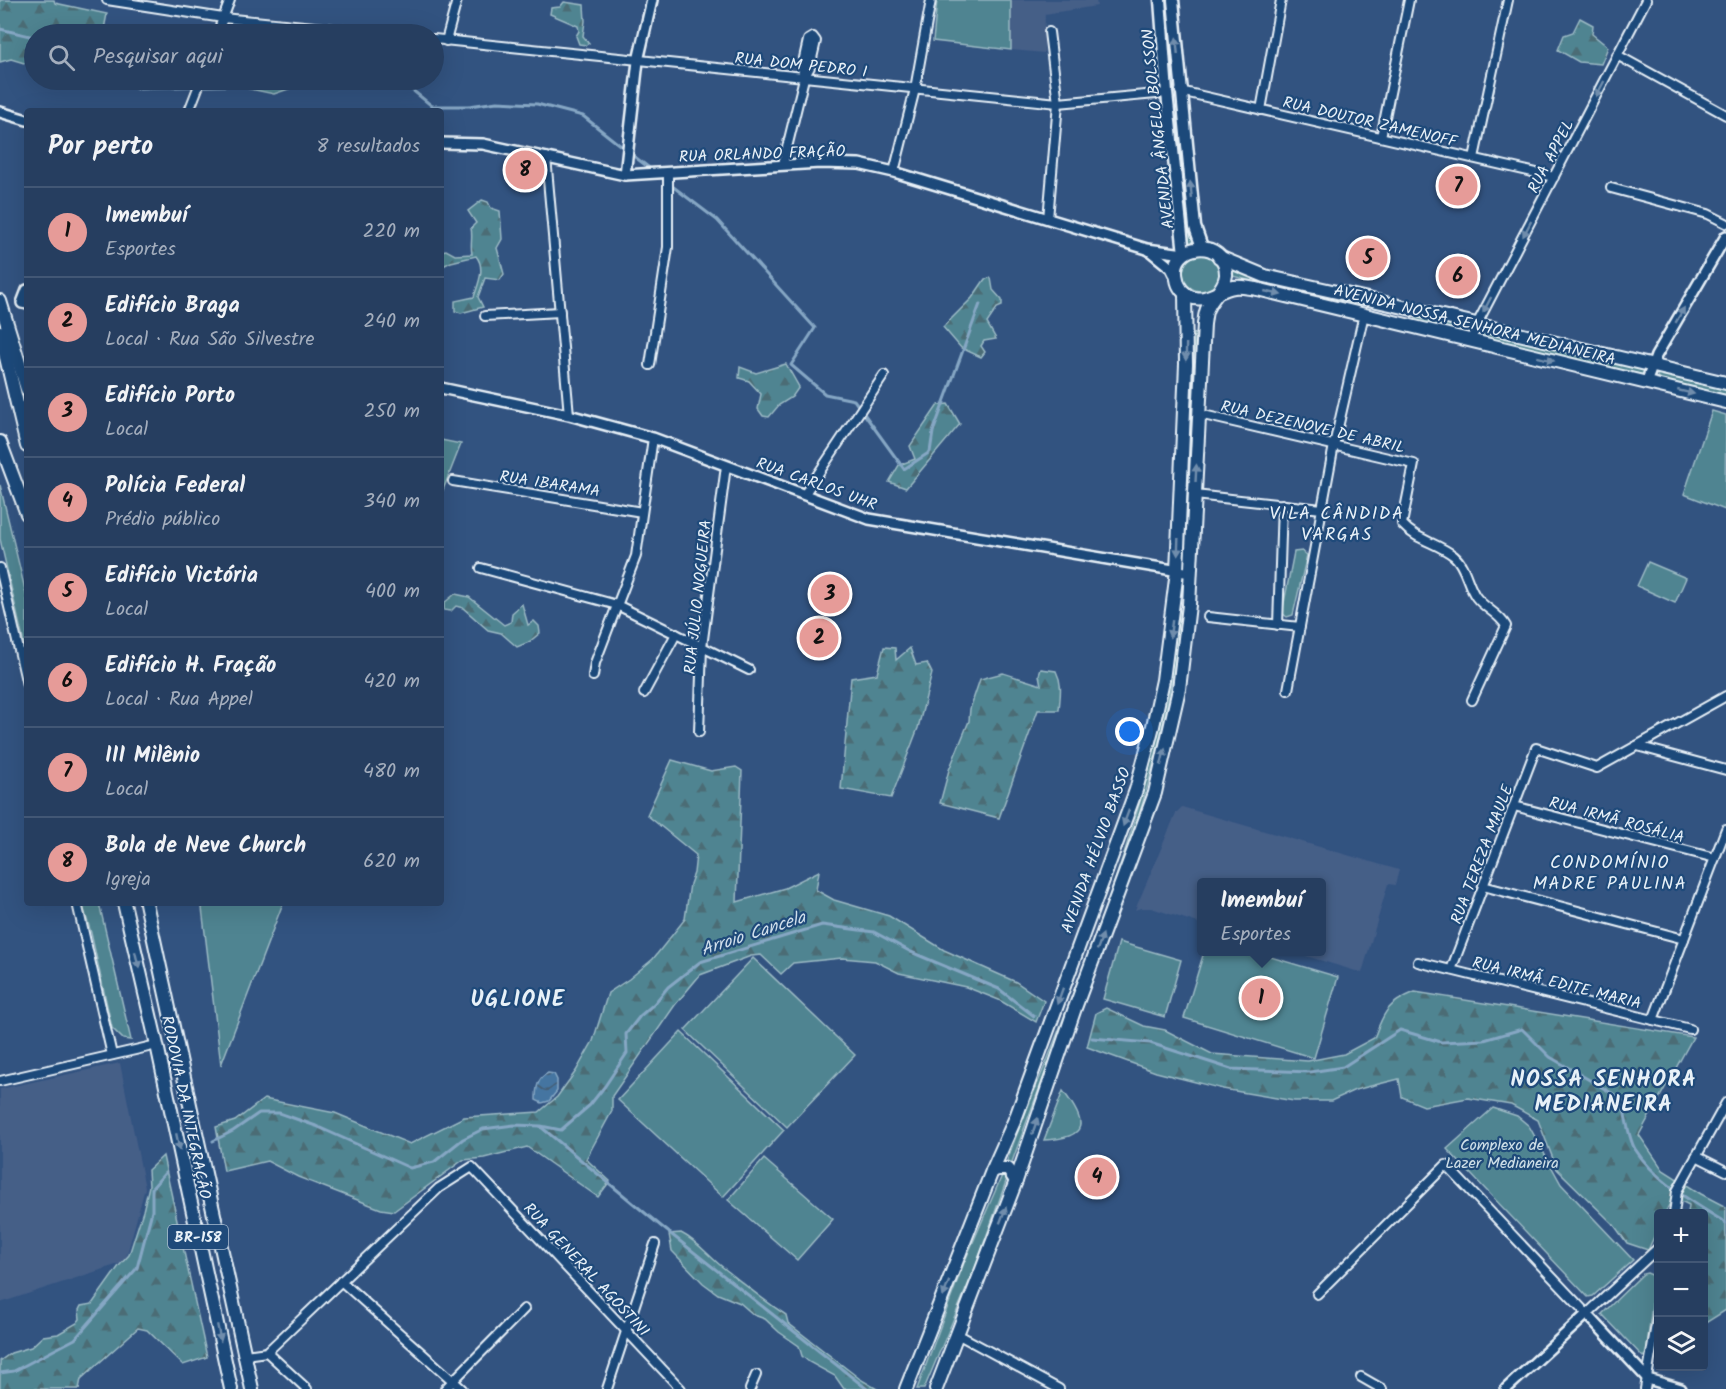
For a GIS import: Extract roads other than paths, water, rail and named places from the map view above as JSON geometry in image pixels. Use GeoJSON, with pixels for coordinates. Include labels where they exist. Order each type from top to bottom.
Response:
{"type":"FeatureCollection","features":[{"type":"Feature","properties":{"kind":"main road","name":"AVENIDA ÂNGELO BOLSSON"},"geometry":{"type":"LineString","coordinates":[[1160,0],[1184,254]]}},
{"type":"Feature","properties":{"kind":"main road","name":"AVENIDA ÂNGELO BOLSSON"},"geometry":{"type":"LineString","coordinates":[[1173,0],[1180,91],[1195,227],[1202,247]]}},
{"type":"Feature","properties":{"kind":"main road"},"geometry":{"type":"LineString","coordinates":[[1167,93],[1180,91]]}},
{"type":"Feature","properties":{"kind":"main road"},"geometry":{"type":"LineString","coordinates":[[936,1389],[1016,1181],[1075,1008],[1155,793],[1179,689],[1191,573],[1204,324],[1206,311],[1216,294],[1226,277],[1225,266],[1220,257],[1210,250],[1202,247],[1184,254],[1176,267],[1176,277],[1185,293],[1200,298],[1216,294]]}},
{"type":"Feature","properties":{"kind":"main road","name":"AVENIDA NOSSA SENHORA MEDIANEIRA"},"geometry":{"type":"LineString","coordinates":[[1220,257],[1266,276],[1726,383]]}},
{"type":"Feature","properties":{"kind":"main road","name":"AVENIDA NOSSA SENHORA MEDIANEIRA"},"geometry":{"type":"LineString","coordinates":[[1216,294],[1232,287],[1244,287],[1726,402]]}},
{"type":"Feature","properties":{"kind":"main road","name":"AVENIDA HÉLVIO BASSO"},"geometry":{"type":"LineString","coordinates":[[907,1388],[992,1171],[1014,1123],[1136,790],[1163,680],[1177,571],[1179,499],[1184,441],[1187,333],[1185,293]]}},
{"type":"Feature","properties":{"kind":"main road"},"geometry":{"type":"LineString","coordinates":[[1364,314],[1367,299]]}},
{"type":"Feature","properties":{"kind":"main road"},"geometry":{"type":"LineString","coordinates":[[0,301],[24,379]]}},
{"type":"Feature","properties":{"kind":"main road"},"geometry":{"type":"LineString","coordinates":[[1,342],[24,434]]}},
{"type":"Feature","properties":{"kind":"main road"},"geometry":{"type":"LineString","coordinates":[[0,442],[24,506]]}},
{"type":"Feature","properties":{"kind":"main road","name":"RODOVIA DA INTEGRAÇÃO"},"geometry":{"type":"LineString","coordinates":[[125,906],[231,1389]]}},
{"type":"Feature","properties":{"kind":"main road","name":"RODOVIA DA INTEGRAÇÃO"},"geometry":{"type":"LineString","coordinates":[[148,906],[252,1389]]}},
{"type":"Feature","properties":{"kind":"main road"},"geometry":{"type":"LineString","coordinates":[[157,1045],[176,1041]]}},
{"type":"Feature","properties":{"kind":"main road"},"geometry":{"type":"LineString","coordinates":[[992,1171],[998,1168],[1008,1169],[1016,1181]]}},
{"type":"Feature","properties":{"kind":"street"},"geometry":{"type":"LineString","coordinates":[[107,0],[223,18],[283,24]]}},
{"type":"Feature","properties":{"kind":"street"},"geometry":{"type":"LineString","coordinates":[[221,24],[230,0]]}},
{"type":"Feature","properties":{"kind":"street"},"geometry":{"type":"LineString","coordinates":[[446,41],[457,0]]}},
{"type":"Feature","properties":{"kind":"street"},"geometry":{"type":"LineString","coordinates":[[625,175],[638,61],[652,0]]}},
{"type":"Feature","properties":{"kind":"street"},"geometry":{"type":"LineString","coordinates":[[894,172],[915,89],[931,0],[924,0]]}},
{"type":"Feature","properties":{"kind":"street"},"geometry":{"type":"LineString","coordinates":[[1261,110],[1281,0]]}},
{"type":"Feature","properties":{"kind":"street"},"geometry":{"type":"LineString","coordinates":[[1381,137],[1409,0]]}},
{"type":"Feature","properties":{"kind":"street"},"geometry":{"type":"LineString","coordinates":[[1474,158],[1508,0]]}},
{"type":"Feature","properties":{"kind":"street","name":"RUA APPEL"},"geometry":{"type":"LineString","coordinates":[[1471,340],[1477,324],[1646,0]]}},
{"type":"Feature","properties":{"kind":"street"},"geometry":{"type":"LineString","coordinates":[[1048,219],[1058,103],[1049,32]]}},
{"type":"Feature","properties":{"kind":"street","name":"RUA DOM PEDRO I"},"geometry":{"type":"LineString","coordinates":[[446,41],[1058,103],[1167,93]]}},
{"type":"Feature","properties":{"kind":"street"},"geometry":{"type":"LineString","coordinates":[[1617,56],[1726,115]]}},
{"type":"Feature","properties":{"kind":"street"},"geometry":{"type":"LineString","coordinates":[[783,164],[804,78]]}},
{"type":"Feature","properties":{"kind":"street"},"geometry":{"type":"LineString","coordinates":[[190,108],[197,90]]}},
{"type":"Feature","properties":{"kind":"street","name":"RUA DOUTOR ZAMENOFF"},"geometry":{"type":"LineString","coordinates":[[1180,91],[1554,177]]}},
{"type":"Feature","properties":{"kind":"street"},"geometry":{"type":"LineString","coordinates":[[0,112],[24,119]]}},
{"type":"Feature","properties":{"kind":"street","name":"RUA ORLANDO FRAÇÃO"},"geometry":{"type":"LineString","coordinates":[[444,143],[483,144],[625,175],[783,164],[859,164],[894,172],[1147,249],[1184,254]]}},
{"type":"Feature","properties":{"kind":"street"},"geometry":{"type":"LineString","coordinates":[[546,157],[569,415]]}},
{"type":"Feature","properties":{"kind":"street"},"geometry":{"type":"LineString","coordinates":[[650,365],[668,247],[668,172]]}},
{"type":"Feature","properties":{"kind":"street"},"geometry":{"type":"LineString","coordinates":[[1611,188],[1708,214],[1726,223]]}},
{"type":"Feature","properties":{"kind":"street"},"geometry":{"type":"LineString","coordinates":[[1646,383],[1656,356],[1726,236]]}},
{"type":"Feature","properties":{"kind":"street","name":"RUA ORLANDO FRAÇÃO"},"geometry":{"type":"LineString","coordinates":[[1147,249],[1171,268],[1176,277]]}},
{"type":"Feature","properties":{"kind":"street"},"geometry":{"type":"LineString","coordinates":[[485,316],[560,312]]}},
{"type":"Feature","properties":{"kind":"street"},"geometry":{"type":"LineString","coordinates":[[1288,690],[1334,445],[1364,314]]}},
{"type":"Feature","properties":{"kind":"street"},"geometry":{"type":"LineString","coordinates":[[804,495],[884,375]]}},
{"type":"Feature","properties":{"kind":"street","name":"RUA CARLOS UHR"},"geometry":{"type":"LineString","coordinates":[[444,389],[569,415],[652,438],[869,519],[1191,573]]}},
{"type":"Feature","properties":{"kind":"street","name":"RUA DEZENOVE DE ABRIL"},"geometry":{"type":"LineString","coordinates":[[1199,414],[1414,464],[1402,524],[1410,533],[1453,555],[1461,564],[1475,597],[1502,619],[1506,627],[1472,700]]}},
{"type":"Feature","properties":{"kind":"street"},"geometry":{"type":"LineString","coordinates":[[593,676],[595,663],[636,556],[652,438]]}},
{"type":"Feature","properties":{"kind":"street","name":"RUA JÚLIO NOGUEIRA"},"geometry":{"type":"LineString","coordinates":[[699,732],[702,647],[726,466]]}},
{"type":"Feature","properties":{"kind":"street","name":"RUA IBARAMA"},"geometry":{"type":"LineString","coordinates":[[453,481],[642,512]]}},
{"type":"Feature","properties":{"kind":"street"},"geometry":{"type":"LineString","coordinates":[[1195,495],[1322,509]]}},
{"type":"Feature","properties":{"kind":"street"},"geometry":{"type":"LineString","coordinates":[[1278,625],[1282,504]]}},
{"type":"Feature","properties":{"kind":"street"},"geometry":{"type":"LineString","coordinates":[[0,568],[24,672]]}},
{"type":"Feature","properties":{"kind":"street"},"geometry":{"type":"LineString","coordinates":[[482,568],[617,605],[749,670]]}},
{"type":"Feature","properties":{"kind":"street"},"geometry":{"type":"LineString","coordinates":[[1208,617],[1300,627]]}},
{"type":"Feature","properties":{"kind":"street"},"geometry":{"type":"LineString","coordinates":[[644,693],[676,634]]}},
{"type":"Feature","properties":{"kind":"street"},"geometry":{"type":"LineString","coordinates":[[1636,746],[1726,696]]}},
{"type":"Feature","properties":{"kind":"street"},"geometry":{"type":"LineString","coordinates":[[1636,746],[1726,770]]}},
{"type":"Feature","properties":{"kind":"street","name":"RUA TEREZA MAULE"},"geometry":{"type":"LineString","coordinates":[[1451,970],[1536,748],[1597,768],[1636,746]]}},
{"type":"Feature","properties":{"kind":"street","name":"RUA IRMÃ ROSÁLIA"},"geometry":{"type":"LineString","coordinates":[[1514,806],[1715,858]]}},
{"type":"Feature","properties":{"kind":"street"},"geometry":{"type":"LineString","coordinates":[[1653,1020],[1726,829]]}},
{"type":"Feature","properties":{"kind":"street"},"geometry":{"type":"LineString","coordinates":[[1483,886],[1684,939]]}},
{"type":"Feature","properties":{"kind":"street"},"geometry":{"type":"LineString","coordinates":[[78,906],[112,1055]]}},
{"type":"Feature","properties":{"kind":"street","name":"RUA IRMÃ EDITE MARIA"},"geometry":{"type":"LineString","coordinates":[[1418,962],[1690,1029]]}},
{"type":"Feature","properties":{"kind":"street"},"geometry":{"type":"LineString","coordinates":[[0,1081],[157,1045]]}},
{"type":"Feature","properties":{"kind":"street"},"geometry":{"type":"LineString","coordinates":[[1675,1209],[1677,1191],[1726,1103]]}},
{"type":"Feature","properties":{"kind":"street"},"geometry":{"type":"LineString","coordinates":[[1696,1156],[1726,1171]]}},
{"type":"Feature","properties":{"kind":"street"},"geometry":{"type":"LineString","coordinates":[[1317,1294],[1446,1165],[1648,1379],[1681,1389]]}},
{"type":"Feature","properties":{"kind":"street","name":"RUA GENERAL AGOSTINI"},"geometry":{"type":"LineString","coordinates":[[341,1281],[439,1188],[472,1167],[681,1389]]}},
{"type":"Feature","properties":{"kind":"street"},"geometry":{"type":"LineString","coordinates":[[607,1389],[655,1244]]}},
{"type":"Feature","properties":{"kind":"street"},"geometry":{"type":"LineString","coordinates":[[1506,1389],[1654,1253]]}},
{"type":"Feature","properties":{"kind":"street"},"geometry":{"type":"LineString","coordinates":[[245,1355],[267,1352],[341,1281],[462,1389]]}},
{"type":"Feature","properties":{"kind":"street"},"geometry":{"type":"LineString","coordinates":[[445,1389],[524,1309]]}},
{"type":"Feature","properties":{"kind":"street"},"geometry":{"type":"LineString","coordinates":[[1645,1389],[1658,1317]]}},
{"type":"Feature","properties":{"kind":"street"},"geometry":{"type":"LineString","coordinates":[[957,1334],[1059,1389]]}},
{"type":"Feature","properties":{"kind":"street"},"geometry":{"type":"LineString","coordinates":[[267,1352],[307,1389]]}},
{"type":"Feature","properties":{"kind":"street"},"geometry":{"type":"LineString","coordinates":[[750,1389],[756,1375]]}},
{"type":"Feature","properties":{"kind":"street"},"geometry":{"type":"LineString","coordinates":[[1361,1377],[1382,1389]]}},
{"type":"Feature","properties":{"kind":"water"},"geometry":{"type":"Polygon","coordinates":[[[548,1073],[554,1074],[557,1080],[557,1091],[549,1101],[542,1103],[536,1100],[537,1088],[541,1078],[548,1073]]]}},
{"type":"Feature","properties":{"kind":"waterway"},"geometry":{"type":"LineString","coordinates":[[0,29],[24,35]]}},
{"type":"Feature","properties":{"kind":"waterway"},"geometry":{"type":"LineString","coordinates":[[412,90],[432,106],[469,106],[497,102],[537,104],[583,116],[626,150]]}},
{"type":"Feature","properties":{"kind":"waterway"},"geometry":{"type":"LineString","coordinates":[[631,154],[652,170]]}},
{"type":"Feature","properties":{"kind":"waterway"},"geometry":{"type":"LineString","coordinates":[[659,176],[717,220],[815,328],[791,365],[825,394],[854,400],[904,469],[930,452],[933,432],[980,304]]}},
{"type":"Feature","properties":{"kind":"waterway","name":"Arroio Cancela"},"geometry":{"type":"LineString","coordinates":[[213,1141],[233,1131],[259,1113],[279,1113],[316,1126],[410,1168],[434,1162],[463,1139],[483,1129],[514,1125],[541,1126],[561,1130],[590,1105],[605,1086],[627,1053],[626,1034],[668,987],[700,962],[822,925],[874,932],[911,952],[999,989],[1034,1016]]}},
{"type":"Feature","properties":{"kind":"waterway","name":"Arroio Cancela"},"geometry":{"type":"LineString","coordinates":[[1092,1038],[1150,1043],[1231,1069],[1310,1072],[1343,1067],[1400,1030],[1441,1042],[1484,1040],[1522,1029],[1550,1057],[1622,1099],[1630,1138],[1644,1161],[1676,1191],[1726,1223]]}},
{"type":"Feature","properties":{"kind":"waterway"},"geometry":{"type":"LineString","coordinates":[[541,1127],[662,1227],[867,1389]]}},
{"type":"Feature","properties":{"kind":"waterway","name":"Arroio Cancela"},"geometry":{"type":"LineString","coordinates":[[0,1373],[14,1371],[75,1339],[137,1268],[152,1211],[152,1188],[165,1173]]}},
{"type":"Feature","properties":{"kind":"place","name":"Bola de Neve Church"},"geometry":{"type":"Point","coordinates":[525,170]}},
{"type":"Feature","properties":{"kind":"place","name":"III Milênio"},"geometry":{"type":"Point","coordinates":[1458,186]}},
{"type":"Feature","properties":{"kind":"place","name":"Edifício Victória"},"geometry":{"type":"Point","coordinates":[1368,258]}},
{"type":"Feature","properties":{"kind":"place","name":"Edifício H. Fração"},"geometry":{"type":"Point","coordinates":[1458,276]}},
{"type":"Feature","properties":{"kind":"place","name":"Edifício Porto"},"geometry":{"type":"Point","coordinates":[830,594]}},
{"type":"Feature","properties":{"kind":"place","name":"Edifício Braga"},"geometry":{"type":"Point","coordinates":[819,638]}},
{"type":"Feature","properties":{"kind":"place","name":"Imembuí"},"geometry":{"type":"Point","coordinates":[1261,998]}},
{"type":"Feature","properties":{"kind":"place","name":"Polícia Federal"},"geometry":{"type":"Point","coordinates":[1097,1177]}},
{"type":"Feature","properties":{"kind":"district","name":"VILA CÂNDIDA VARGAS"},"geometry":{"type":"Point","coordinates":[1337,523]}},
{"type":"Feature","properties":{"kind":"district","name":"CONDOMÍNIO MADRE PAULINA"},"geometry":{"type":"Point","coordinates":[1610,872]}},
{"type":"Feature","properties":{"kind":"district","name":"UGLIONE"},"geometry":{"type":"Point","coordinates":[518,998]}},
{"type":"Feature","properties":{"kind":"district","name":"NOSSA SENHORA MEDIANEIRA"},"geometry":{"type":"Point","coordinates":[1604,1090]}},
{"type":"Feature","properties":{"kind":"park label","name":"Complexo de Lazer Medianeira"},"geometry":{"type":"Point","coordinates":[1502,1153]}}]}
